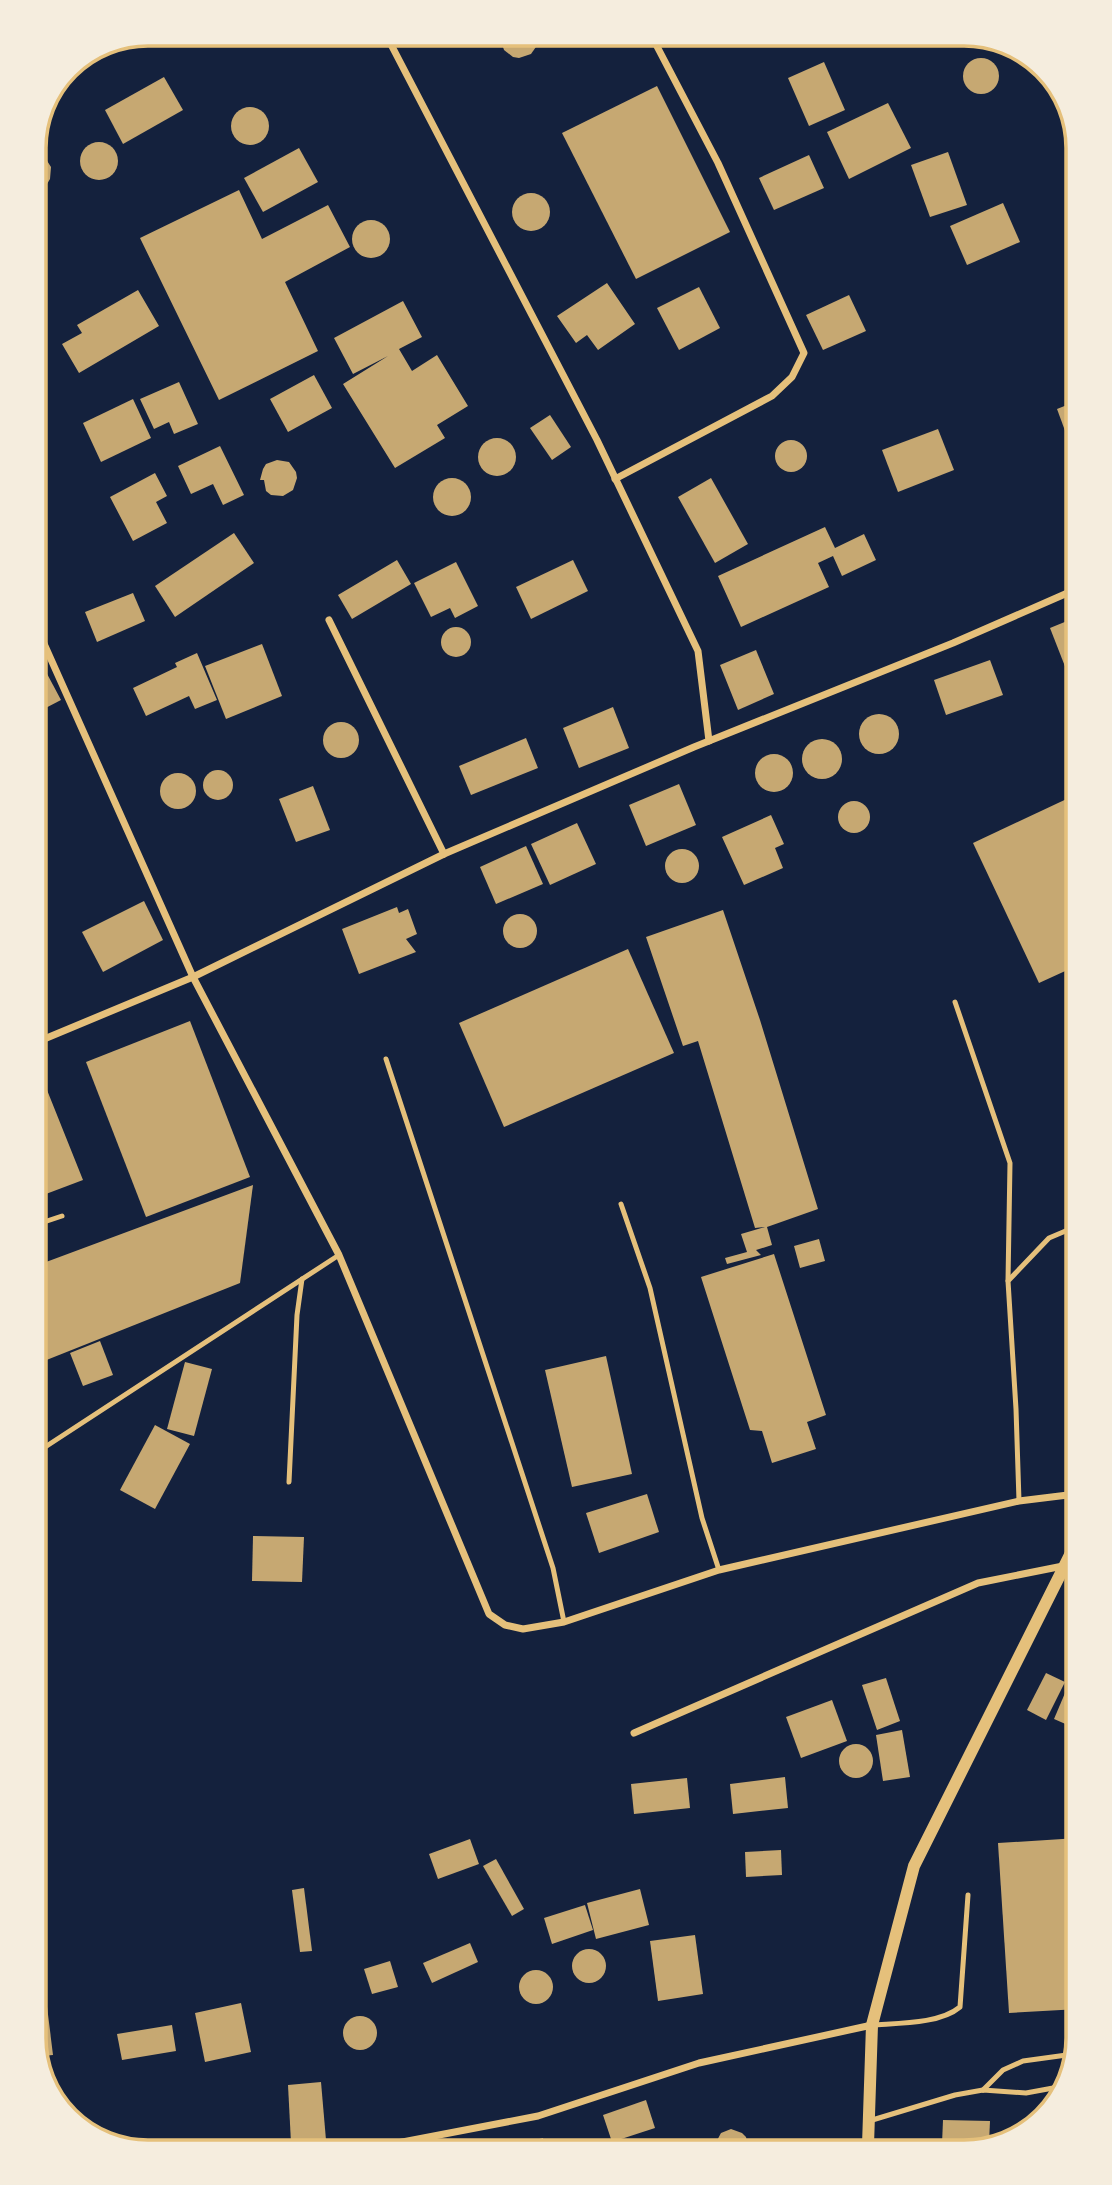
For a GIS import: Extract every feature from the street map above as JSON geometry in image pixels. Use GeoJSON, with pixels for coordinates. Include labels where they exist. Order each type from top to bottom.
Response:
{"type":"FeatureCollection","features":[{"type":"Feature","properties":{"kind":"street"},"geometry":{"type":"LineString","coordinates":[[392,46],[597,440],[698,651],[709,741]]}},
{"type":"Feature","properties":{"kind":"street"},"geometry":{"type":"LineString","coordinates":[[615,479],[772,396],[792,377],[804,353],[718,163],[657,46]]}},
{"type":"Feature","properties":{"kind":"street"},"geometry":{"type":"LineString","coordinates":[[46,1038],[193,977],[444,854],[1066,594]]}},
{"type":"Feature","properties":{"kind":"street"},"geometry":{"type":"LineString","coordinates":[[329,620],[444,854]]}},
{"type":"Feature","properties":{"kind":"street"},"geometry":{"type":"LineString","coordinates":[[46,648],[193,977],[339,1255],[489,1614],[505,1625],[523,1629],[564,1622],[719,1570],[1019,1501],[1066,1495]]}},
{"type":"Feature","properties":{"kind":"street"},"geometry":{"type":"LineString","coordinates":[[868,2140],[872,2025],[914,1867],[1066,1562]]}},
{"type":"Feature","properties":{"kind":"street"},"geometry":{"type":"LineString","coordinates":[[634,1733],[978,1583],[1064,1566]]}},
{"type":"Feature","properties":{"kind":"street"},"geometry":{"type":"LineString","coordinates":[[416,2139],[538,2116],[699,2063],[872,2025]]}},
{"type":"Feature","properties":{"kind":"lane"},"geometry":{"type":"LineString","coordinates":[[956,1002],[1010,1163],[1008,1281],[1019,1501]]}},
{"type":"Feature","properties":{"kind":"lane"},"geometry":{"type":"LineString","coordinates":[[386,1059],[553,1568],[564,1622]]}},
{"type":"Feature","properties":{"kind":"lane"},"geometry":{"type":"LineString","coordinates":[[621,1204],[650,1288],[702,1518],[719,1570]]}},
{"type":"Feature","properties":{"kind":"lane"},"geometry":{"type":"LineString","coordinates":[[46,1221],[62,1216]]}},
{"type":"Feature","properties":{"kind":"lane"},"geometry":{"type":"LineString","coordinates":[[1008,1281],[1049,1238],[1066,1231]]}},
{"type":"Feature","properties":{"kind":"lane"},"geometry":{"type":"LineString","coordinates":[[46,1446],[339,1255]]}},
{"type":"Feature","properties":{"kind":"lane"},"geometry":{"type":"LineString","coordinates":[[289,1482],[297,1315],[302,1279]]}},
{"type":"Feature","properties":{"kind":"lane"},"geometry":{"type":"LineString","coordinates":[[872,2025],[936,2018],[960,2007],[968,1895]]}},
{"type":"Feature","properties":{"kind":"lane"},"geometry":{"type":"LineString","coordinates":[[983,2090],[1003,2070],[1023,2061],[1065,2055]]}},
{"type":"Feature","properties":{"kind":"lane"},"geometry":{"type":"LineString","coordinates":[[869,2121],[955,2095],[983,2090],[1026,2093],[1053,2087]]}},
{"type":"Feature","properties":{"kind":"building"},"geometry":{"type":"Polygon","coordinates":[[[503,46],[537,46],[531,54],[519,58],[504,50],[503,46]]]}},
{"type":"Feature","properties":{"kind":"building"},"geometry":{"type":"Polygon","coordinates":[[[981,58],[994,63],[999,76],[994,89],[981,94],[968,89],[963,76],[968,63],[981,58]]]}},
{"type":"Feature","properties":{"kind":"building"},"geometry":{"type":"Polygon","coordinates":[[[824,62],[845,110],[809,126],[788,78],[824,62]]]}},
{"type":"Feature","properties":{"kind":"building"},"geometry":{"type":"Polygon","coordinates":[[[164,77],[183,110],[123,144],[105,110],[164,77]]]}},
{"type":"Feature","properties":{"kind":"building"},"geometry":{"type":"Polygon","coordinates":[[[657,86],[730,232],[636,279],[562,133],[657,86]]]}},
{"type":"Feature","properties":{"kind":"building"},"geometry":{"type":"Polygon","coordinates":[[[888,103],[911,148],[849,179],[827,132],[888,103]]]}},
{"type":"Feature","properties":{"kind":"building"},"geometry":{"type":"Polygon","coordinates":[[[250,107],[263,113],[269,126],[263,139],[250,145],[237,139],[231,126],[237,113],[250,107]]]}},
{"type":"Feature","properties":{"kind":"building"},"geometry":{"type":"Polygon","coordinates":[[[99,142],[112,148],[118,161],[112,174],[99,180],[86,174],[80,161],[86,148],[99,142]]]}},
{"type":"Feature","properties":{"kind":"building"},"geometry":{"type":"Polygon","coordinates":[[[299,148],[318,182],[263,212],[244,178],[299,148]]]}},
{"type":"Feature","properties":{"kind":"building"},"geometry":{"type":"Polygon","coordinates":[[[948,152],[967,205],[930,217],[911,165],[948,152]]]}},
{"type":"Feature","properties":{"kind":"building"},"geometry":{"type":"Polygon","coordinates":[[[809,155],[824,188],[774,210],[759,178],[809,155]]]}},
{"type":"Feature","properties":{"kind":"building"},"geometry":{"type":"Polygon","coordinates":[[[46,159],[51,167],[46,184],[46,159]]]}},
{"type":"Feature","properties":{"kind":"building"},"geometry":{"type":"Polygon","coordinates":[[[239,190],[262,239],[328,205],[350,247],[285,282],[318,351],[219,400],[140,238],[239,190]]]}},
{"type":"Feature","properties":{"kind":"building"},"geometry":{"type":"Polygon","coordinates":[[[531,193],[544,199],[550,212],[544,225],[531,231],[518,225],[512,212],[518,199],[531,193]]]}},
{"type":"Feature","properties":{"kind":"building"},"geometry":{"type":"Polygon","coordinates":[[[1003,203],[1020,242],[967,265],[950,226],[1003,203]]]}},
{"type":"Feature","properties":{"kind":"building"},"geometry":{"type":"Polygon","coordinates":[[[371,220],[384,226],[390,239],[384,252],[371,258],[358,252],[352,239],[358,226],[371,220]]]}},
{"type":"Feature","properties":{"kind":"building"},"geometry":{"type":"Polygon","coordinates":[[[607,283],[635,324],[598,350],[587,335],[576,343],[557,316],[607,283]]]}},
{"type":"Feature","properties":{"kind":"building"},"geometry":{"type":"Polygon","coordinates":[[[699,287],[720,328],[679,350],[657,308],[699,287]]]}},
{"type":"Feature","properties":{"kind":"building"},"geometry":{"type":"Polygon","coordinates":[[[138,290],[159,326],[79,373],[62,344],[82,333],[77,325],[138,290]]]}},
{"type":"Feature","properties":{"kind":"building"},"geometry":{"type":"Polygon","coordinates":[[[849,295],[866,331],[823,350],[806,315],[849,295]]]}},
{"type":"Feature","properties":{"kind":"building"},"geometry":{"type":"Polygon","coordinates":[[[403,301],[422,337],[399,349],[412,371],[437,355],[468,406],[437,425],[445,438],[395,468],[343,384],[388,356],[353,374],[334,338],[403,301]]]}},
{"type":"Feature","properties":{"kind":"building"},"geometry":{"type":"Polygon","coordinates":[[[314,375],[332,408],[288,432],[270,399],[314,375]]]}},
{"type":"Feature","properties":{"kind":"building"},"geometry":{"type":"Polygon","coordinates":[[[179,382],[198,424],[174,434],[169,422],[154,429],[140,399],[179,382]]]}},
{"type":"Feature","properties":{"kind":"building"},"geometry":{"type":"Polygon","coordinates":[[[133,399],[151,438],[101,462],[83,423],[133,399]]]}},
{"type":"Feature","properties":{"kind":"building"},"geometry":{"type":"Polygon","coordinates":[[[1066,405],[1066,433],[1057,409],[1066,405]]]}},
{"type":"Feature","properties":{"kind":"building"},"geometry":{"type":"Polygon","coordinates":[[[550,415],[571,447],[552,460],[530,428],[550,415]]]}},
{"type":"Feature","properties":{"kind":"building"},"geometry":{"type":"Polygon","coordinates":[[[938,429],[954,470],[898,492],[882,450],[938,429]]]}},
{"type":"Feature","properties":{"kind":"building"},"geometry":{"type":"Polygon","coordinates":[[[497,438],[510,444],[516,457],[510,470],[497,476],[484,470],[478,457],[484,444],[497,438]]]}},
{"type":"Feature","properties":{"kind":"building"},"geometry":{"type":"Polygon","coordinates":[[[791,440],[802,445],[807,456],[802,467],[791,472],[780,467],[775,456],[780,445],[791,440]]]}},
{"type":"Feature","properties":{"kind":"building"},"geometry":{"type":"Polygon","coordinates":[[[220,446],[244,495],[223,505],[213,484],[191,494],[178,466],[220,446]]]}},
{"type":"Feature","properties":{"kind":"building"},"geometry":{"type":"Polygon","coordinates":[[[277,460],[289,462],[297,478],[293,490],[283,496],[271,495],[266,491],[264,480],[260,480],[266,464],[277,460]]]}},
{"type":"Feature","properties":{"kind":"building"},"geometry":{"type":"Polygon","coordinates":[[[155,473],[167,496],[156,502],[167,523],[133,541],[110,497],[155,473]]]}},
{"type":"Feature","properties":{"kind":"building"},"geometry":{"type":"Polygon","coordinates":[[[452,478],[465,484],[471,497],[465,510],[452,516],[439,510],[433,497],[439,484],[452,478]]]}},
{"type":"Feature","properties":{"kind":"building"},"geometry":{"type":"Polygon","coordinates":[[[711,478],[748,544],[715,563],[678,497],[711,478]]]}},
{"type":"Feature","properties":{"kind":"building"},"geometry":{"type":"Polygon","coordinates":[[[825,527],[835,548],[864,534],[876,560],[842,576],[833,556],[818,563],[829,587],[741,627],[718,576],[825,527]]]}},
{"type":"Feature","properties":{"kind":"building"},"geometry":{"type":"Polygon","coordinates":[[[234,533],[254,563],[175,617],[155,586],[234,533]]]}},
{"type":"Feature","properties":{"kind":"building"},"geometry":{"type":"Polygon","coordinates":[[[397,560],[411,584],[352,619],[338,595],[397,560]]]}},
{"type":"Feature","properties":{"kind":"building"},"geometry":{"type":"Polygon","coordinates":[[[573,560],[588,591],[531,619],[516,587],[573,560]]]}},
{"type":"Feature","properties":{"kind":"building"},"geometry":{"type":"Polygon","coordinates":[[[456,562],[478,606],[455,618],[450,608],[431,617],[414,583],[456,562]]]}},
{"type":"Feature","properties":{"kind":"building"},"geometry":{"type":"Polygon","coordinates":[[[133,593],[145,621],[97,642],[85,612],[133,593]]]}},
{"type":"Feature","properties":{"kind":"building"},"geometry":{"type":"Polygon","coordinates":[[[1066,621],[1066,669],[1050,628],[1066,621]]]}},
{"type":"Feature","properties":{"kind":"building"},"geometry":{"type":"Polygon","coordinates":[[[456,627],[467,631],[471,642],[467,653],[456,657],[445,653],[441,642],[445,631],[456,627]]]}},
{"type":"Feature","properties":{"kind":"building"},"geometry":{"type":"Polygon","coordinates":[[[262,644],[282,696],[226,719],[205,666],[262,644]]]}},
{"type":"Feature","properties":{"kind":"building"},"geometry":{"type":"Polygon","coordinates":[[[756,650],[774,694],[738,710],[720,665],[756,650]]]}},
{"type":"Feature","properties":{"kind":"building"},"geometry":{"type":"Polygon","coordinates":[[[197,653],[217,700],[195,709],[189,696],[146,716],[133,688],[177,667],[175,663],[197,653]]]}},
{"type":"Feature","properties":{"kind":"building"},"geometry":{"type":"Polygon","coordinates":[[[990,660],[1003,695],[946,715],[934,680],[990,660]]]}},
{"type":"Feature","properties":{"kind":"building"},"geometry":{"type":"Polygon","coordinates":[[[46,672],[61,700],[46,708],[46,672]]]}},
{"type":"Feature","properties":{"kind":"building"},"geometry":{"type":"Polygon","coordinates":[[[613,707],[629,748],[579,768],[563,728],[613,707]]]}},
{"type":"Feature","properties":{"kind":"building"},"geometry":{"type":"Polygon","coordinates":[[[879,714],[893,720],[899,734],[893,748],[879,754],[865,748],[859,734],[865,720],[879,714]]]}},
{"type":"Feature","properties":{"kind":"building"},"geometry":{"type":"Polygon","coordinates":[[[341,722],[354,727],[359,740],[354,753],[341,758],[328,753],[323,740],[328,727],[341,722]]]}},
{"type":"Feature","properties":{"kind":"building"},"geometry":{"type":"Polygon","coordinates":[[[526,738],[538,768],[471,795],[459,766],[526,738]]]}},
{"type":"Feature","properties":{"kind":"building"},"geometry":{"type":"Polygon","coordinates":[[[822,739],[830,740],[836,745],[841,751],[841,767],[836,773],[830,778],[822,779],[814,778],[808,773],[803,767],[802,759],[803,751],[808,745],[814,740],[822,739]]]}},
{"type":"Feature","properties":{"kind":"building"},"geometry":{"type":"Polygon","coordinates":[[[774,754],[787,760],[793,773],[787,786],[774,792],[761,786],[755,773],[761,760],[774,754]]]}},
{"type":"Feature","properties":{"kind":"building"},"geometry":{"type":"Polygon","coordinates":[[[218,770],[229,774],[233,785],[229,796],[218,800],[207,796],[203,785],[207,774],[218,770]]]}},
{"type":"Feature","properties":{"kind":"building"},"geometry":{"type":"Polygon","coordinates":[[[178,773],[191,778],[196,791],[191,804],[178,809],[165,804],[160,791],[165,778],[178,773]]]}},
{"type":"Feature","properties":{"kind":"building"},"geometry":{"type":"Polygon","coordinates":[[[679,784],[696,825],[646,846],[629,805],[679,784]]]}},
{"type":"Feature","properties":{"kind":"building"},"geometry":{"type":"Polygon","coordinates":[[[313,786],[330,830],[296,842],[279,799],[313,786]]]}},
{"type":"Feature","properties":{"kind":"building"},"geometry":{"type":"Polygon","coordinates":[[[1066,799],[1066,971],[1039,983],[973,843],[1066,799]]]}},
{"type":"Feature","properties":{"kind":"building"},"geometry":{"type":"Polygon","coordinates":[[[854,801],[865,806],[870,817],[865,828],[854,833],[843,828],[838,817],[843,806],[854,801]]]}},
{"type":"Feature","properties":{"kind":"building"},"geometry":{"type":"Polygon","coordinates":[[[771,815],[784,844],[775,848],[783,868],[744,885],[722,837],[771,815]]]}},
{"type":"Feature","properties":{"kind":"building"},"geometry":{"type":"Polygon","coordinates":[[[577,823],[596,864],[550,885],[531,844],[577,823]]]}},
{"type":"Feature","properties":{"kind":"building"},"geometry":{"type":"Polygon","coordinates":[[[526,846],[543,884],[496,904],[480,867],[526,846]]]}},
{"type":"Feature","properties":{"kind":"building"},"geometry":{"type":"Polygon","coordinates":[[[682,849],[694,854],[699,866],[694,878],[682,883],[670,878],[665,866],[670,854],[682,849]]]}},
{"type":"Feature","properties":{"kind":"building"},"geometry":{"type":"Polygon","coordinates":[[[144,901],[163,940],[103,972],[82,932],[144,901]]]}},
{"type":"Feature","properties":{"kind":"building"},"geometry":{"type":"Polygon","coordinates":[[[397,907],[399,913],[408,909],[417,934],[406,939],[416,952],[359,974],[342,929],[397,907]]]}},
{"type":"Feature","properties":{"kind":"building"},"geometry":{"type":"Polygon","coordinates":[[[723,910],[818,1209],[767,1227],[772,1245],[756,1250],[761,1255],[727,1264],[725,1258],[747,1252],[741,1234],[765,1227],[755,1228],[698,1041],[683,1046],[646,937],[723,910]]]}},
{"type":"Feature","properties":{"kind":"building"},"geometry":{"type":"Polygon","coordinates":[[[520,914],[532,919],[537,931],[532,943],[520,948],[508,943],[503,931],[508,919],[520,914]]]}},
{"type":"Feature","properties":{"kind":"building"},"geometry":{"type":"Polygon","coordinates":[[[628,949],[674,1053],[504,1127],[459,1023],[628,949]]]}},
{"type":"Feature","properties":{"kind":"building"},"geometry":{"type":"Polygon","coordinates":[[[190,1021],[250,1177],[146,1217],[86,1062],[190,1021]]]}},
{"type":"Feature","properties":{"kind":"building"},"geometry":{"type":"Polygon","coordinates":[[[46,1088],[83,1180],[46,1194],[46,1088]]]}},
{"type":"Feature","properties":{"kind":"building"},"geometry":{"type":"Polygon","coordinates":[[[253,1185],[240,1283],[46,1360],[46,1262],[253,1185]]]}},
{"type":"Feature","properties":{"kind":"building"},"geometry":{"type":"Polygon","coordinates":[[[819,1239],[825,1261],[800,1268],[794,1246],[819,1239]]]}},
{"type":"Feature","properties":{"kind":"building"},"geometry":{"type":"Polygon","coordinates":[[[774,1254],[826,1415],[807,1422],[816,1449],[772,1463],[762,1431],[750,1430],[701,1277],[774,1254]]]}},
{"type":"Feature","properties":{"kind":"building"},"geometry":{"type":"Polygon","coordinates":[[[100,1341],[113,1375],[83,1386],[70,1353],[100,1341]]]}},
{"type":"Feature","properties":{"kind":"building"},"geometry":{"type":"Polygon","coordinates":[[[606,1356],[632,1474],[572,1487],[545,1370],[606,1356]]]}},
{"type":"Feature","properties":{"kind":"building"},"geometry":{"type":"Polygon","coordinates":[[[185,1362],[212,1369],[194,1436],[167,1429],[185,1362]]]}},
{"type":"Feature","properties":{"kind":"building"},"geometry":{"type":"Polygon","coordinates":[[[155,1425],[190,1444],[155,1509],[120,1490],[155,1425]]]}},
{"type":"Feature","properties":{"kind":"building"},"geometry":{"type":"Polygon","coordinates":[[[647,1494],[659,1532],[599,1553],[586,1513],[647,1494]]]}},
{"type":"Feature","properties":{"kind":"building"},"geometry":{"type":"Polygon","coordinates":[[[253,1536],[304,1537],[302,1582],[252,1581],[253,1536]]]}},
{"type":"Feature","properties":{"kind":"building"},"geometry":{"type":"Polygon","coordinates":[[[1046,1673],[1065,1682],[1046,1720],[1027,1710],[1046,1673]]]}},
{"type":"Feature","properties":{"kind":"building"},"geometry":{"type":"Polygon","coordinates":[[[886,1678],[900,1721],[877,1730],[862,1685],[886,1678]]]}},
{"type":"Feature","properties":{"kind":"building"},"geometry":{"type":"Polygon","coordinates":[[[1066,1691],[1066,1724],[1054,1719],[1066,1691]]]}},
{"type":"Feature","properties":{"kind":"building"},"geometry":{"type":"Polygon","coordinates":[[[832,1700],[847,1741],[801,1758],[786,1717],[832,1700]]]}},
{"type":"Feature","properties":{"kind":"building"},"geometry":{"type":"Polygon","coordinates":[[[902,1730],[910,1777],[883,1781],[876,1735],[902,1730]]]}},
{"type":"Feature","properties":{"kind":"building"},"geometry":{"type":"Polygon","coordinates":[[[856,1744],[868,1749],[873,1761],[868,1773],[856,1778],[844,1773],[839,1761],[844,1749],[856,1744]]]}},
{"type":"Feature","properties":{"kind":"building"},"geometry":{"type":"Polygon","coordinates":[[[785,1777],[788,1808],[733,1814],[730,1784],[785,1777]]]}},
{"type":"Feature","properties":{"kind":"building"},"geometry":{"type":"Polygon","coordinates":[[[687,1778],[690,1808],[634,1814],[631,1784],[687,1778]]]}},
{"type":"Feature","properties":{"kind":"building"},"geometry":{"type":"Polygon","coordinates":[[[470,1839],[479,1864],[438,1879],[429,1854],[470,1839]]]}},
{"type":"Feature","properties":{"kind":"building"},"geometry":{"type":"Polygon","coordinates":[[[1066,1839],[1066,2010],[1009,2013],[998,1843],[1066,1839]]]}},
{"type":"Feature","properties":{"kind":"building"},"geometry":{"type":"Polygon","coordinates":[[[781,1850],[782,1875],[746,1877],[745,1852],[781,1850]]]}},
{"type":"Feature","properties":{"kind":"building"},"geometry":{"type":"Polygon","coordinates":[[[496,1859],[524,1909],[512,1916],[483,1866],[496,1859]]]}},
{"type":"Feature","properties":{"kind":"building"},"geometry":{"type":"Polygon","coordinates":[[[304,1888],[312,1951],[300,1952],[292,1890],[304,1888]]]}},
{"type":"Feature","properties":{"kind":"building"},"geometry":{"type":"Polygon","coordinates":[[[640,1889],[649,1925],[596,1939],[587,1903],[640,1889]]]}},
{"type":"Feature","properties":{"kind":"building"},"geometry":{"type":"Polygon","coordinates":[[[585,1905],[593,1930],[552,1944],[544,1918],[585,1905]]]}},
{"type":"Feature","properties":{"kind":"building"},"geometry":{"type":"Polygon","coordinates":[[[695,1935],[703,1994],[658,2001],[650,1941],[695,1935]]]}},
{"type":"Feature","properties":{"kind":"building"},"geometry":{"type":"Polygon","coordinates":[[[470,1943],[478,1962],[432,1983],[423,1963],[470,1943]]]}},
{"type":"Feature","properties":{"kind":"building"},"geometry":{"type":"Polygon","coordinates":[[[589,1949],[601,1954],[606,1966],[601,1978],[589,1983],[577,1978],[572,1966],[577,1954],[589,1949]]]}},
{"type":"Feature","properties":{"kind":"building"},"geometry":{"type":"Polygon","coordinates":[[[390,1961],[398,1987],[372,1994],[364,1969],[390,1961]]]}},
{"type":"Feature","properties":{"kind":"building"},"geometry":{"type":"Polygon","coordinates":[[[536,1970],[548,1975],[553,1987],[548,1999],[536,2004],[524,1999],[519,1987],[524,1975],[536,1970]]]}},
{"type":"Feature","properties":{"kind":"building"},"geometry":{"type":"Polygon","coordinates":[[[46,1998],[53,2055],[47,2056],[46,1998]]]}},
{"type":"Feature","properties":{"kind":"building"},"geometry":{"type":"Polygon","coordinates":[[[241,2003],[251,2052],[205,2062],[195,2013],[241,2003]]]}},
{"type":"Feature","properties":{"kind":"building"},"geometry":{"type":"Polygon","coordinates":[[[360,2016],[372,2021],[377,2033],[372,2045],[360,2050],[348,2045],[343,2033],[348,2021],[360,2016]]]}},
{"type":"Feature","properties":{"kind":"building"},"geometry":{"type":"Polygon","coordinates":[[[172,2025],[176,2051],[122,2060],[117,2034],[172,2025]]]}},
{"type":"Feature","properties":{"kind":"building"},"geometry":{"type":"Polygon","coordinates":[[[321,2082],[326,2139],[291,2139],[288,2085],[321,2082]]]}},
{"type":"Feature","properties":{"kind":"building"},"geometry":{"type":"Polygon","coordinates":[[[646,2100],[655,2128],[619,2140],[611,2140],[603,2115],[646,2100]]]}},
{"type":"Feature","properties":{"kind":"building"},"geometry":{"type":"Polygon","coordinates":[[[943,2120],[990,2121],[989,2136],[942,2140],[943,2120]]]}},
{"type":"Feature","properties":{"kind":"building"},"geometry":{"type":"Polygon","coordinates":[[[731,2129],[742,2133],[747,2140],[717,2140],[721,2133],[731,2129]]]}}]}
